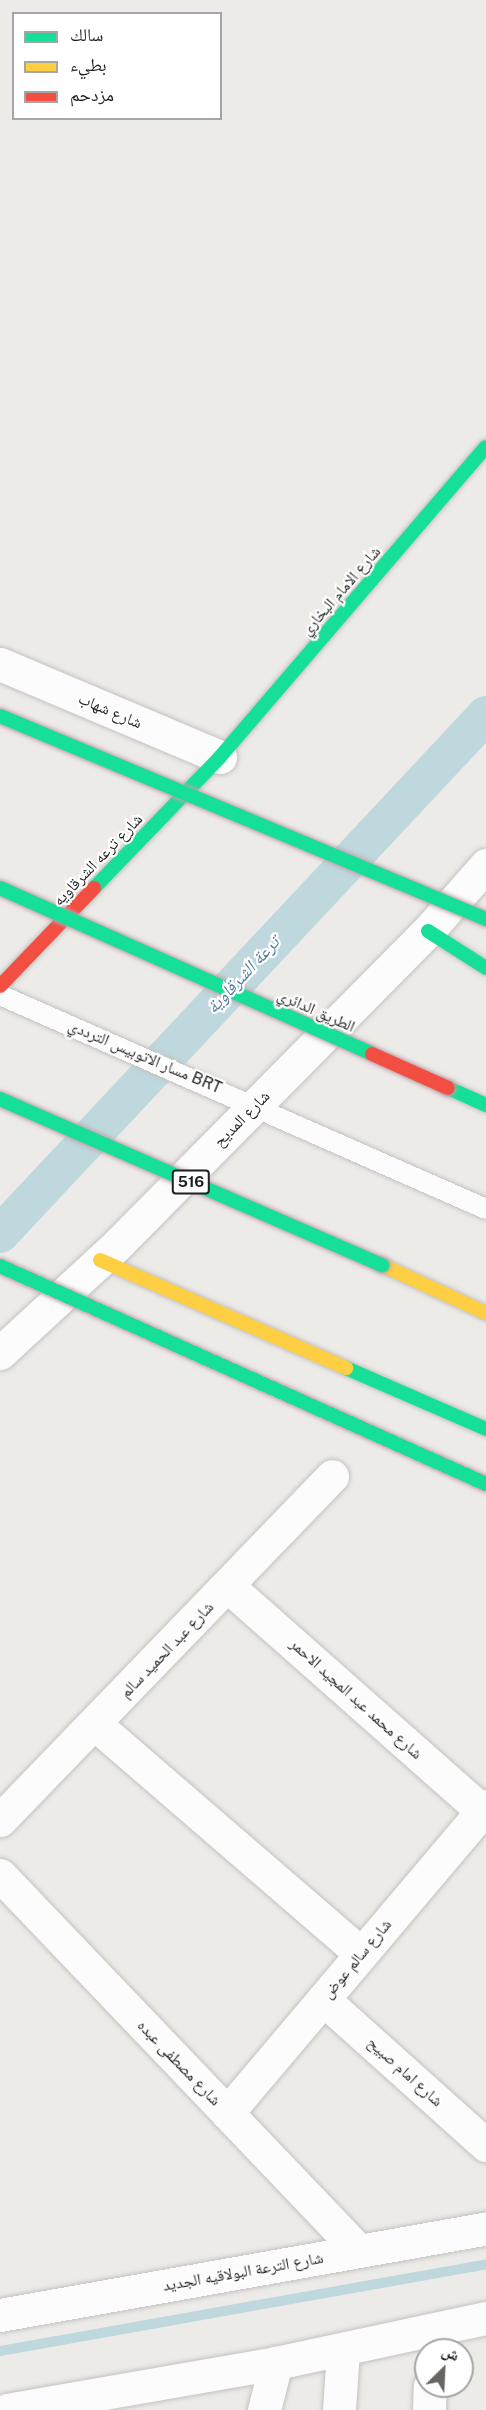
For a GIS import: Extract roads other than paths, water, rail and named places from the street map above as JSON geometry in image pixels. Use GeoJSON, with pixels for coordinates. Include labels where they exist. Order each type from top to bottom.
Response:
{"type":"FeatureCollection","features":[{"type":"Feature","properties":{"kind":"main road","name":"شارع الامام البخاري"},"geometry":{"type":"LineString","coordinates":[[220,758],[486,447]]}},
{"type":"Feature","properties":{"kind":"main road"},"geometry":{"type":"LineString","coordinates":[[0,716],[486,919]]}},
{"type":"Feature","properties":{"kind":"main road","name":"شارع ترعه الشرقاويه"},"geometry":{"type":"LineString","coordinates":[[0,986],[220,758]]}},
{"type":"Feature","properties":{"kind":"main road","name":"الطريق الدائري"},"geometry":{"type":"LineString","coordinates":[[0,888],[486,1105]]}},
{"type":"Feature","properties":{"kind":"main road"},"geometry":{"type":"LineString","coordinates":[[428,931],[486,968]]}},
{"type":"Feature","properties":{"kind":"main road","name":"516"},"geometry":{"type":"LineString","coordinates":[[0,1099],[382,1265],[486,1313]]}},
{"type":"Feature","properties":{"kind":"main road"},"geometry":{"type":"LineString","coordinates":[[100,1260],[486,1429]]}},
{"type":"Feature","properties":{"kind":"main road"},"geometry":{"type":"LineString","coordinates":[[0,1266],[486,1484]]}},
{"type":"Feature","properties":{"kind":"street","name":"شارع شهاب"},"geometry":{"type":"LineString","coordinates":[[0,664],[220,758]]}},
{"type":"Feature","properties":{"kind":"street","name":"شارع المديح"},"geometry":{"type":"LineString","coordinates":[[0,1353],[100,1260],[428,931],[486,866]]}},
{"type":"Feature","properties":{"kind":"street","name":"شارع عبد الحميد سالم"},"geometry":{"type":"LineString","coordinates":[[0,1820],[229,1587],[332,1476]]}},
{"type":"Feature","properties":{"kind":"street","name":"شارع محمد عبد المجيد الاحمر"},"geometry":{"type":"LineString","coordinates":[[229,1587],[485,1810]]}},
{"type":"Feature","properties":{"kind":"street"},"geometry":{"type":"LineString","coordinates":[[95,1724],[361,1954]]}},
{"type":"Feature","properties":{"kind":"street","name":"شارع سالم عوض"},"geometry":{"type":"LineString","coordinates":[[227,2113],[485,1810]]}},
{"type":"Feature","properties":{"kind":"street","name":"شارع مصطفى عبده"},"geometry":{"type":"LineString","coordinates":[[0,1875],[359,2251]]}},
{"type":"Feature","properties":{"kind":"street","name":"شارع امام صبيح"},"geometry":{"type":"LineString","coordinates":[[323,1999],[486,2145]]}},
{"type":"Feature","properties":{"kind":"street","name":"شارع الترعة البولاقيه الجديد"},"geometry":{"type":"LineString","coordinates":[[0,2315],[486,2228]]}},
{"type":"Feature","properties":{"kind":"street"},"geometry":{"type":"LineString","coordinates":[[436,2338],[486,2318]]}},
{"type":"Feature","properties":{"kind":"street"},"geometry":{"type":"LineString","coordinates":[[9,2410],[142,2398],[276,2363],[343,2349],[414,2342]]}},
{"type":"Feature","properties":{"kind":"street"},"geometry":{"type":"LineString","coordinates":[[339,2410],[343,2349]]}},
{"type":"Feature","properties":{"kind":"street"},"geometry":{"type":"LineString","coordinates":[[264,2410],[276,2363]]}},
{"type":"Feature","properties":{"kind":"lane","name":"مسار الاتوبيس الترددي BRT"},"geometry":{"type":"LineString","coordinates":[[0,995],[486,1209]]}},
{"type":"Feature","properties":{"kind":"waterway","name":"ترعة الشرقاوية"},"geometry":{"type":"LineString","coordinates":[[0,1234],[486,715]]}},
{"type":"Feature","properties":{"kind":"waterway"},"geometry":{"type":"LineString","coordinates":[[0,2351],[486,2264]]}}]}
